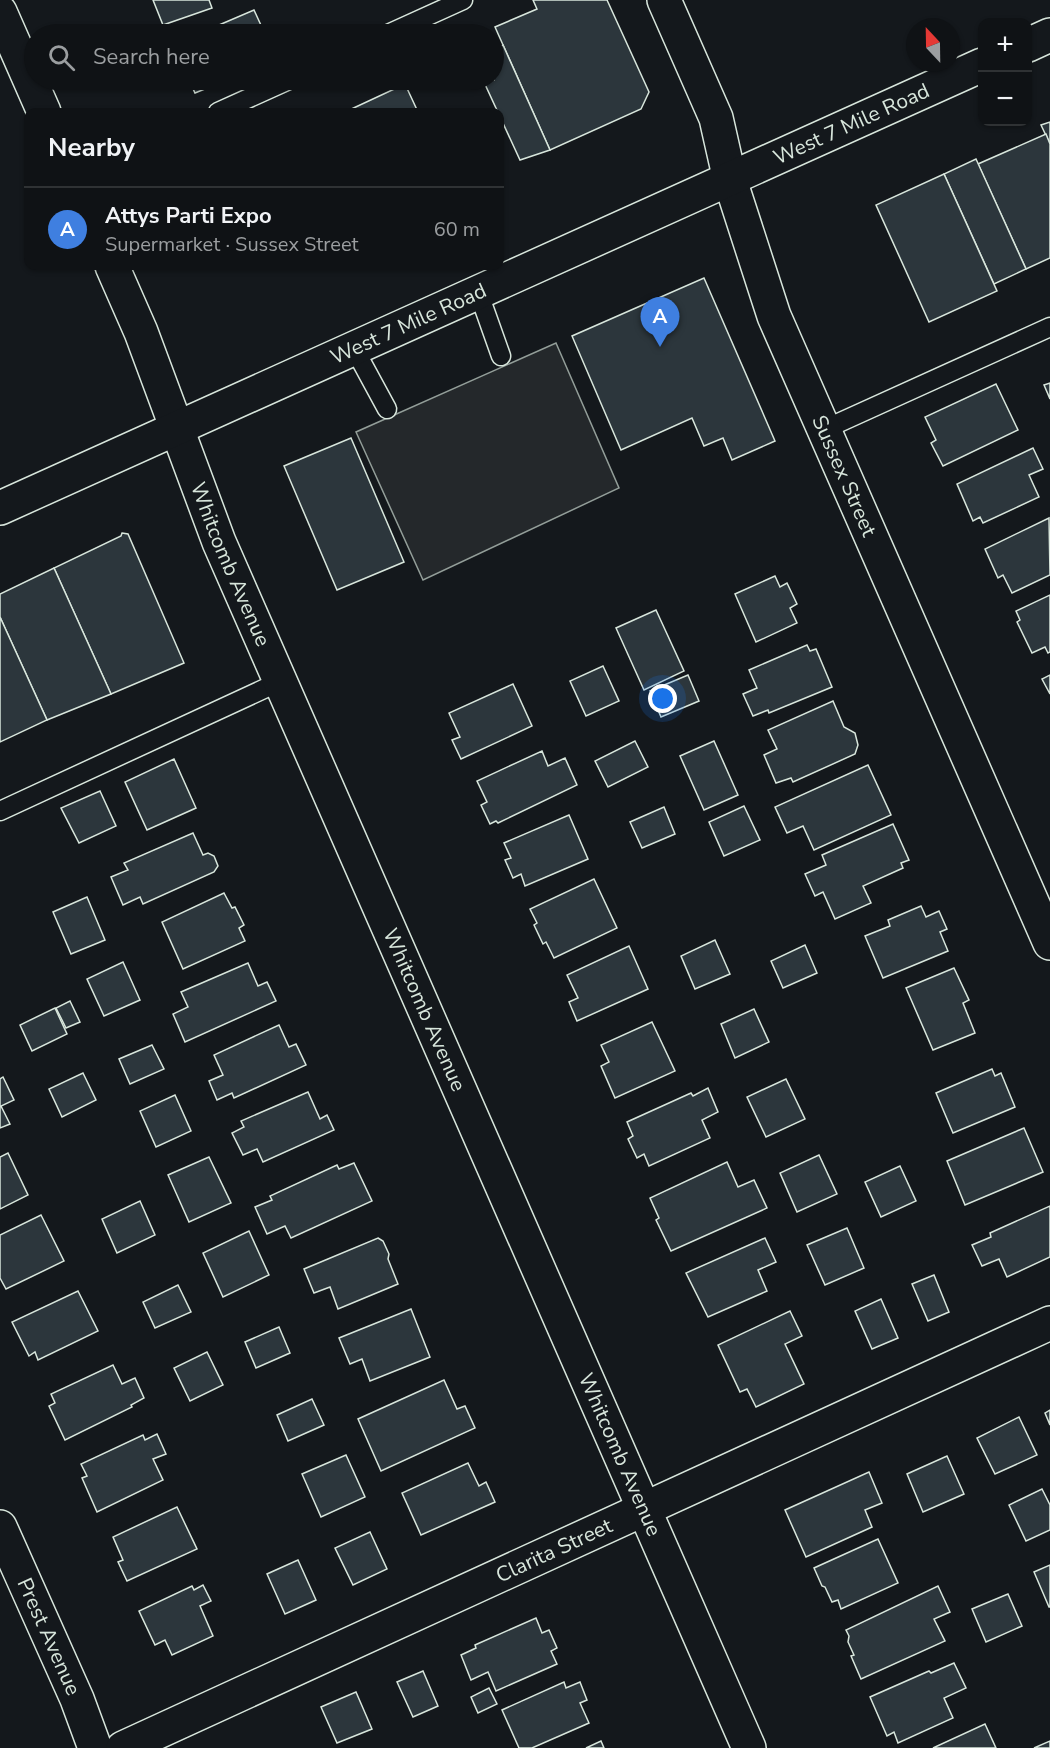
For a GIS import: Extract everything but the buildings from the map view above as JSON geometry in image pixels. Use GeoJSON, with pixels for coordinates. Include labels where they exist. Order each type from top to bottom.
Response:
{"type":"FeatureCollection","features":[{"type":"Feature","properties":{"kind":"street","name":"Sussex Street"},"geometry":{"type":"LineString","coordinates":[[664,0],[716,118],[730,180],[774,316],[1050,943]]}},
{"type":"Feature","properties":{"kind":"street"},"geometry":{"type":"LineString","coordinates":[[0,12],[24,67]]}},
{"type":"Feature","properties":{"kind":"street"},"geometry":{"type":"LineString","coordinates":[[1032,43],[1050,35]]}},
{"type":"Feature","properties":{"kind":"street","name":"West 7 Mile Road"},"geometry":{"type":"LineString","coordinates":[[0,508],[178,430],[978,67]]}},
{"type":"Feature","properties":{"kind":"street"},"geometry":{"type":"LineString","coordinates":[[34,90],[42,108]]}},
{"type":"Feature","properties":{"kind":"street","name":"Whitcomb Avenue"},"geometry":{"type":"LineString","coordinates":[[114,270],[141,332],[219,542],[749,1748]]}},
{"type":"Feature","properties":{"kind":"street","name":"Clarita Street"},"geometry":{"type":"LineString","coordinates":[[123,1748],[1050,1323]]}},
{"type":"Feature","properties":{"kind":"street","name":"Prest Avenue"},"geometry":{"type":"LineString","coordinates":[[0,1527],[77,1699],[95,1748]]}},
{"type":"Feature","properties":{"kind":"lane"},"geometry":{"type":"LineString","coordinates":[[410,24],[463,0]]}},
{"type":"Feature","properties":{"kind":"lane"},"geometry":{"type":"LineString","coordinates":[[227,108],[268,90]]}},
{"type":"Feature","properties":{"kind":"lane"},"geometry":{"type":"LineString","coordinates":[[479,294],[501,356]]}},
{"type":"Feature","properties":{"kind":"lane"},"geometry":{"type":"LineString","coordinates":[[823,430],[1050,327]]}},
{"type":"Feature","properties":{"kind":"lane"},"geometry":{"type":"LineString","coordinates":[[355,350],[387,408]]}},
{"type":"Feature","properties":{"kind":"lane"},"geometry":{"type":"LineString","coordinates":[[0,811],[281,681]]}},
{"type":"Feature","properties":{"kind":"shaded area"},"geometry":{"type":"Polygon","coordinates":[[[556,343],[619,488],[423,580],[356,432],[556,343]]]}},
{"type":"Feature","properties":{"kind":"place","name":"Attys Parti Expo"},"geometry":{"type":"Point","coordinates":[660,347]}}]}
